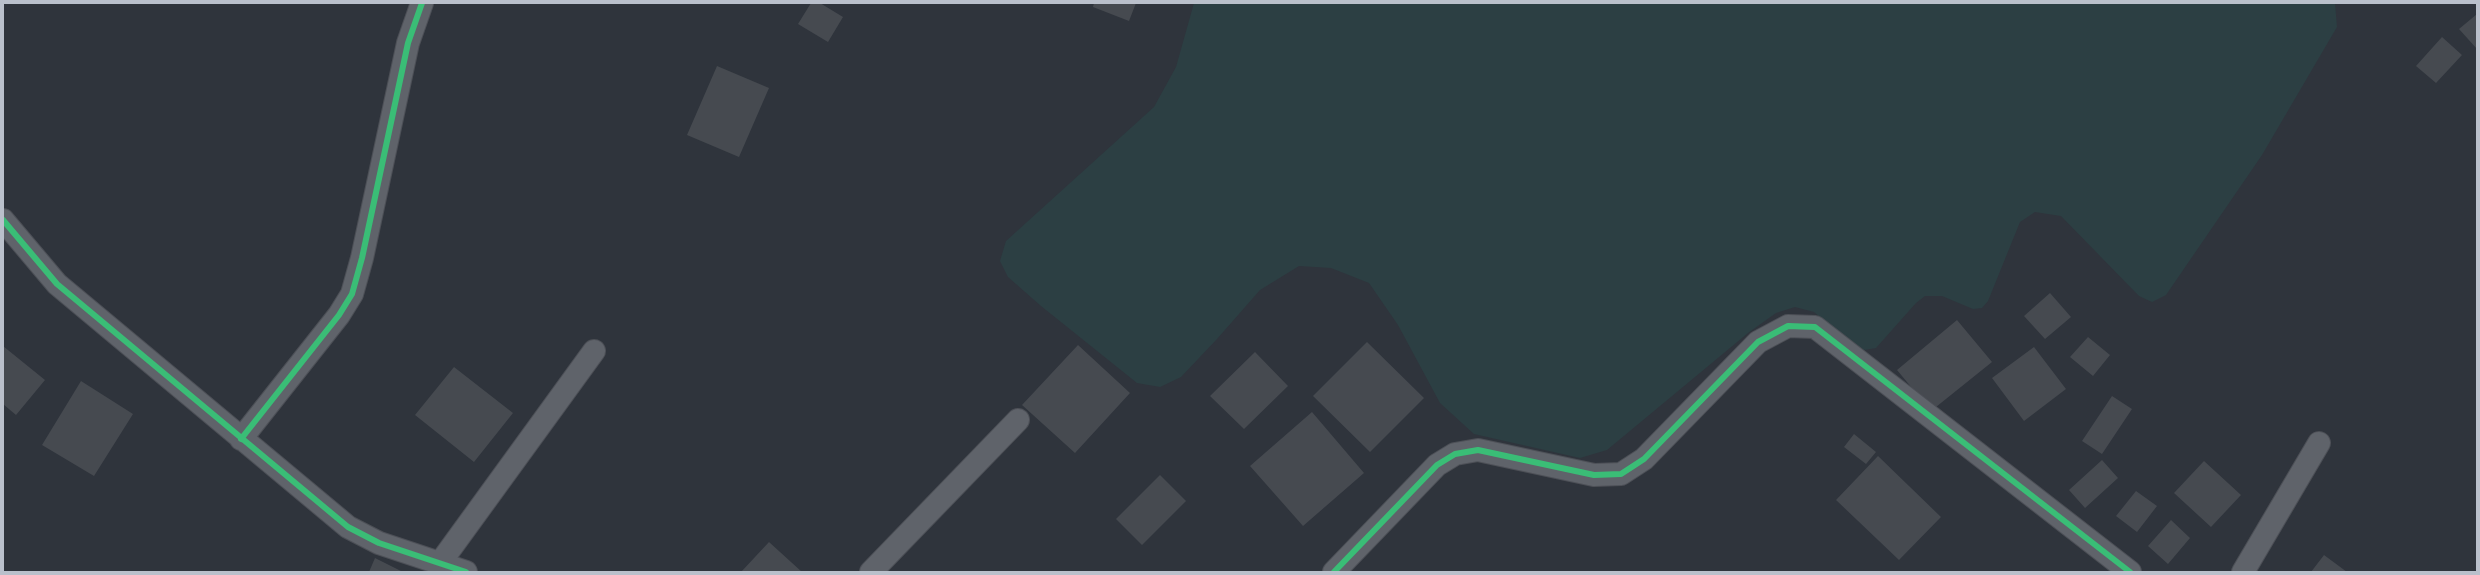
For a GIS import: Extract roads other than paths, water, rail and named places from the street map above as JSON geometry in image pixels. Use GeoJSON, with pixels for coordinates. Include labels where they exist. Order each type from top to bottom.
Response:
{"type":"FeatureCollection","features":[{"type":"Feature","properties":{"kind":"street"},"geometry":{"type":"LineString","coordinates":[[241,439],[339,315],[352,294],[363,251],[408,43],[422,3]]}},
{"type":"Feature","properties":{"kind":"street"},"geometry":{"type":"LineString","coordinates":[[3,220],[56,284],[348,527],[380,543],[466,572]]}},
{"type":"Feature","properties":{"kind":"street"},"geometry":{"type":"LineString","coordinates":[[1334,572],[1437,465],[1455,454],[1478,450],[1594,475],[1621,474],[1644,459],[1758,342],[1788,326],[1815,327],[2130,572]]}},
{"type":"Feature","properties":{"kind":"street"},"geometry":{"type":"LineString","coordinates":[[440,563],[594,351]]}},
{"type":"Feature","properties":{"kind":"street"},"geometry":{"type":"LineString","coordinates":[[871,572],[1018,420]]}},
{"type":"Feature","properties":{"kind":"street"},"geometry":{"type":"LineString","coordinates":[[2243,572],[2319,443]]}}]}
